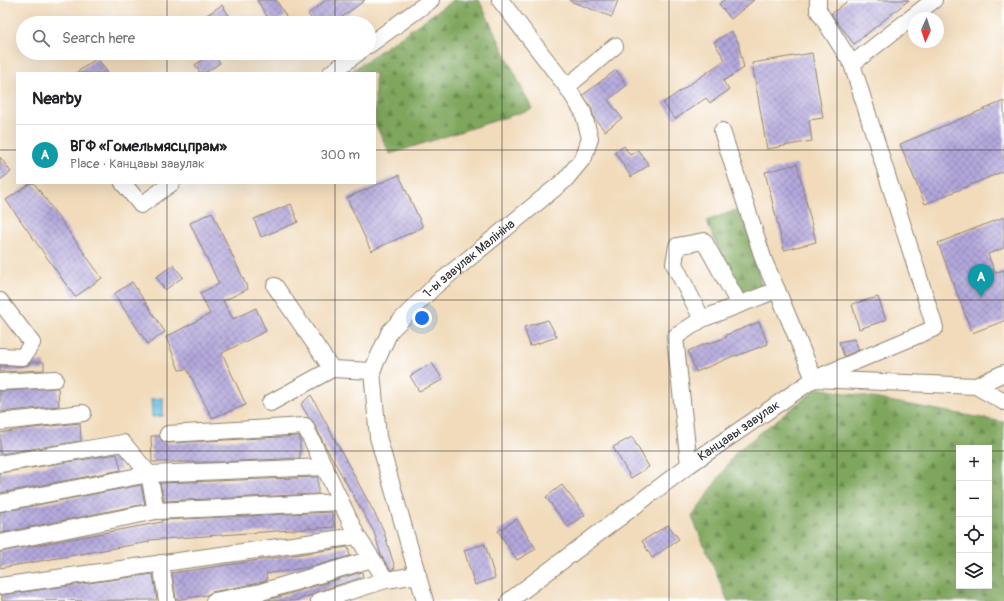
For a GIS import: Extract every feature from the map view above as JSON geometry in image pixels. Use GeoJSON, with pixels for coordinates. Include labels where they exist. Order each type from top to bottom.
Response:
{"type":"FeatureCollection","features":[{"type":"Feature","properties":{"kind":"street"},"geometry":{"type":"LineString","coordinates":[[376,40],[431,0]]}},
{"type":"Feature","properties":{"kind":"street","name":"1-ы завулак Малініна"},"geometry":{"type":"LineString","coordinates":[[425,601],[378,437],[372,371],[390,330],[435,286],[565,180],[584,158],[590,138],[583,112],[567,87],[500,0]]}},
{"type":"Feature","properties":{"kind":"street"},"geometry":{"type":"LineString","coordinates":[[818,0],[818,10],[852,64],[934,0]]}},
{"type":"Feature","properties":{"kind":"street"},"geometry":{"type":"LineString","coordinates":[[567,87],[615,46]]}},
{"type":"Feature","properties":{"kind":"street"},"geometry":{"type":"LineString","coordinates":[[332,72],[349,60]]}},
{"type":"Feature","properties":{"kind":"street","name":"Канцавы завулак"},"geometry":{"type":"LineString","coordinates":[[509,601],[689,465],[814,379],[935,328],[852,64]]}},
{"type":"Feature","properties":{"kind":"street"},"geometry":{"type":"LineString","coordinates":[[722,131],[764,262],[814,379],[976,386],[1004,402]]}},
{"type":"Feature","properties":{"kind":"street"},"geometry":{"type":"LineString","coordinates":[[124,184],[141,205],[171,184]]}},
{"type":"Feature","properties":{"kind":"street"},"geometry":{"type":"LineString","coordinates":[[702,319],[674,264],[677,246],[704,241],[739,304]]}},
{"type":"Feature","properties":{"kind":"street"},"geometry":{"type":"LineString","coordinates":[[275,286],[332,369]]}},
{"type":"Feature","properties":{"kind":"street"},"geometry":{"type":"LineString","coordinates":[[689,465],[675,336],[702,319],[777,290]]}},
{"type":"Feature","properties":{"kind":"street"},"geometry":{"type":"LineString","coordinates":[[0,301],[32,343],[22,357],[0,356]]}},
{"type":"Feature","properties":{"kind":"street"},"geometry":{"type":"LineString","coordinates":[[270,403],[332,369],[372,371]]}},
{"type":"Feature","properties":{"kind":"street"},"geometry":{"type":"LineString","coordinates":[[976,386],[1004,373]]}},
{"type":"Feature","properties":{"kind":"street"},"geometry":{"type":"LineString","coordinates":[[0,382],[55,378]]}},
{"type":"Feature","properties":{"kind":"street"},"geometry":{"type":"LineString","coordinates":[[0,422],[83,413]]}},
{"type":"Feature","properties":{"kind":"street"},"geometry":{"type":"LineString","coordinates":[[168,434],[305,426],[357,536],[386,580]]}},
{"type":"Feature","properties":{"kind":"street"},"geometry":{"type":"LineString","coordinates":[[0,464],[123,442],[149,474],[156,511]]}},
{"type":"Feature","properties":{"kind":"street"},"geometry":{"type":"LineString","coordinates":[[0,503],[149,474],[325,467]]}},
{"type":"Feature","properties":{"kind":"street"},"geometry":{"type":"LineString","coordinates":[[0,543],[156,511],[341,502]]}},
{"type":"Feature","properties":{"kind":"street"},"geometry":{"type":"LineString","coordinates":[[0,586],[357,536]]}},
{"type":"Feature","properties":{"kind":"street"},"geometry":{"type":"LineString","coordinates":[[214,601],[261,592],[372,559]]}},
{"type":"Feature","properties":{"kind":"street"},"geometry":{"type":"LineString","coordinates":[[162,563],[167,601]]}},
{"type":"Feature","properties":{"kind":"street"},"geometry":{"type":"LineString","coordinates":[[319,601],[386,580],[418,575]]}},
{"type":"Feature","properties":{"kind":"green space"},"geometry":{"type":"Polygon","coordinates":[[[453,0],[479,0],[532,109],[390,154],[376,126],[376,72],[350,72],[367,60],[376,60],[376,54],[453,0]]]}},
{"type":"Feature","properties":{"kind":"green space"},"geometry":{"type":"Polygon","coordinates":[[[742,208],[762,288],[741,296],[706,221],[742,208]]]}},
{"type":"Feature","properties":{"kind":"green space"},"geometry":{"type":"Polygon","coordinates":[[[818,388],[1004,422],[1004,601],[728,601],[692,517],[737,451],[818,388]]]}},
{"type":"Feature","properties":{"kind":"water"},"geometry":{"type":"Polygon","coordinates":[[[163,398],[163,416],[152,417],[151,399],[163,398]]]}},
{"type":"Feature","properties":{"kind":"building"},"geometry":{"type":"Polygon","coordinates":[[[257,0],[276,0],[286,16],[267,16],[257,0]]]}},
{"type":"Feature","properties":{"kind":"building"},"geometry":{"type":"Polygon","coordinates":[[[326,0],[365,0],[343,16],[309,16],[308,14],[326,0]]]}},
{"type":"Feature","properties":{"kind":"building"},"geometry":{"type":"Polygon","coordinates":[[[570,0],[618,0],[612,17],[570,0]]]}},
{"type":"Feature","properties":{"kind":"building"},"geometry":{"type":"Polygon","coordinates":[[[724,0],[754,0],[731,19],[719,4],[724,0]]]}},
{"type":"Feature","properties":{"kind":"building"},"geometry":{"type":"Polygon","coordinates":[[[849,0],[909,0],[854,44],[831,14],[849,0]]]}},
{"type":"Feature","properties":{"kind":"building"},"geometry":{"type":"Polygon","coordinates":[[[222,5],[229,16],[206,16],[222,5]]]}},
{"type":"Feature","properties":{"kind":"building"},"geometry":{"type":"Polygon","coordinates":[[[731,31],[738,42],[744,68],[723,81],[729,90],[710,103],[706,98],[675,119],[663,103],[725,60],[714,42],[731,31]]]}},
{"type":"Feature","properties":{"kind":"building"},"geometry":{"type":"Polygon","coordinates":[[[812,53],[823,118],[809,120],[812,141],[767,149],[752,63],[812,53]]]}},
{"type":"Feature","properties":{"kind":"building"},"geometry":{"type":"Polygon","coordinates":[[[94,60],[98,60],[107,72],[77,72],[94,60]]]}},
{"type":"Feature","properties":{"kind":"building"},"geometry":{"type":"Polygon","coordinates":[[[202,60],[218,60],[220,63],[206,72],[199,72],[195,65],[202,60]]]}},
{"type":"Feature","properties":{"kind":"building"},"geometry":{"type":"Polygon","coordinates":[[[616,70],[627,85],[608,100],[622,118],[605,131],[594,118],[591,107],[583,95],[616,70]]]}},
{"type":"Feature","properties":{"kind":"building"},"geometry":{"type":"Polygon","coordinates":[[[1004,101],[1004,171],[925,204],[900,144],[1004,101]]]}},
{"type":"Feature","properties":{"kind":"building"},"geometry":{"type":"Polygon","coordinates":[[[624,146],[630,155],[638,150],[649,165],[631,177],[615,152],[624,146]]]}},
{"type":"Feature","properties":{"kind":"building"},"geometry":{"type":"Polygon","coordinates":[[[0,157],[11,172],[0,180],[0,157]]]}},
{"type":"Feature","properties":{"kind":"building"},"geometry":{"type":"Polygon","coordinates":[[[797,164],[816,242],[784,250],[765,172],[797,164]]]}},
{"type":"Feature","properties":{"kind":"building"},"geometry":{"type":"Polygon","coordinates":[[[399,175],[423,227],[371,251],[347,198],[399,175]]]}},
{"type":"Feature","properties":{"kind":"building"},"geometry":{"type":"Polygon","coordinates":[[[30,184],[35,184],[102,278],[75,297],[6,200],[30,184]]]}},
{"type":"Feature","properties":{"kind":"building"},"geometry":{"type":"Polygon","coordinates":[[[291,204],[298,222],[261,237],[254,219],[291,204]]]}},
{"type":"Feature","properties":{"kind":"building"},"geometry":{"type":"Polygon","coordinates":[[[212,212],[248,289],[223,301],[233,319],[256,308],[266,331],[222,353],[246,405],[212,418],[187,369],[179,370],[166,337],[210,314],[200,293],[219,284],[190,223],[212,212]]]}},
{"type":"Feature","properties":{"kind":"building"},"geometry":{"type":"Polygon","coordinates":[[[1004,217],[1004,248],[988,254],[995,273],[1004,270],[1004,321],[972,333],[938,243],[1004,217]]]}},
{"type":"Feature","properties":{"kind":"building"},"geometry":{"type":"Polygon","coordinates":[[[173,265],[183,277],[165,290],[156,277],[173,265]]]}},
{"type":"Feature","properties":{"kind":"building"},"geometry":{"type":"Polygon","coordinates":[[[132,282],[165,332],[148,344],[114,294],[132,282]]]}},
{"type":"Feature","properties":{"kind":"building"},"geometry":{"type":"Polygon","coordinates":[[[878,297],[886,320],[859,329],[852,304],[878,297]]]}},
{"type":"Feature","properties":{"kind":"building"},"geometry":{"type":"Polygon","coordinates":[[[548,320],[557,337],[530,346],[524,327],[548,320]]]}},
{"type":"Feature","properties":{"kind":"building"},"geometry":{"type":"Polygon","coordinates":[[[759,322],[768,344],[736,355],[696,372],[688,351],[727,337],[726,335],[759,322]]]}},
{"type":"Feature","properties":{"kind":"building"},"geometry":{"type":"Polygon","coordinates":[[[854,339],[859,350],[844,356],[839,342],[854,339]]]}},
{"type":"Feature","properties":{"kind":"building"},"geometry":{"type":"Polygon","coordinates":[[[31,362],[44,362],[44,370],[0,372],[0,366],[23,366],[28,365],[31,362]]]}},
{"type":"Feature","properties":{"kind":"building"},"geometry":{"type":"Polygon","coordinates":[[[432,363],[443,380],[419,391],[410,376],[432,363]]]}},
{"type":"Feature","properties":{"kind":"building"},"geometry":{"type":"Polygon","coordinates":[[[58,388],[59,406],[0,412],[0,391],[58,388]]]}},
{"type":"Feature","properties":{"kind":"building"},"geometry":{"type":"Polygon","coordinates":[[[311,395],[383,529],[395,568],[390,570],[381,555],[374,532],[323,442],[314,422],[309,418],[301,404],[311,395]]]}},
{"type":"Feature","properties":{"kind":"building"},"geometry":{"type":"Polygon","coordinates":[[[80,423],[81,441],[0,454],[0,433],[80,423]]]}},
{"type":"Feature","properties":{"kind":"building"},"geometry":{"type":"Polygon","coordinates":[[[151,436],[159,436],[163,442],[169,443],[299,436],[300,458],[221,462],[152,462],[151,436]]]}},
{"type":"Feature","properties":{"kind":"building"},"geometry":{"type":"Polygon","coordinates":[[[632,437],[649,467],[631,478],[613,447],[632,437]]]}},
{"type":"Feature","properties":{"kind":"building"},"geometry":{"type":"Polygon","coordinates":[[[117,454],[121,470],[0,493],[0,473],[117,454]]]}},
{"type":"Feature","properties":{"kind":"building"},"geometry":{"type":"Polygon","coordinates":[[[318,477],[318,494],[164,501],[160,483],[318,477]]]}},
{"type":"Feature","properties":{"kind":"building"},"geometry":{"type":"Polygon","coordinates":[[[141,485],[145,504],[0,533],[0,512],[141,485]]]}},
{"type":"Feature","properties":{"kind":"building"},"geometry":{"type":"Polygon","coordinates":[[[562,485],[585,515],[568,527],[546,497],[562,485]]]}},
{"type":"Feature","properties":{"kind":"building"},"geometry":{"type":"Polygon","coordinates":[[[332,512],[334,527],[149,540],[149,542],[0,568],[0,552],[162,522],[162,520],[332,512]]]}},
{"type":"Feature","properties":{"kind":"building"},"geometry":{"type":"Polygon","coordinates":[[[517,519],[536,549],[517,560],[498,531],[517,519]]]}},
{"type":"Feature","properties":{"kind":"building"},"geometry":{"type":"Polygon","coordinates":[[[668,525],[679,539],[652,558],[642,541],[668,525]]]}},
{"type":"Feature","properties":{"kind":"building"},"geometry":{"type":"Polygon","coordinates":[[[485,544],[495,578],[475,585],[464,550],[485,544]]]}},
{"type":"Feature","properties":{"kind":"building"},"geometry":{"type":"Polygon","coordinates":[[[348,547],[350,556],[315,566],[266,574],[267,580],[259,583],[212,592],[207,595],[176,600],[172,573],[348,547]]]}},
{"type":"Feature","properties":{"kind":"building"},"geometry":{"type":"Polygon","coordinates":[[[362,572],[363,577],[316,592],[312,595],[294,601],[265,601],[362,572]]]}},
{"type":"Feature","properties":{"kind":"building"},"geometry":{"type":"Polygon","coordinates":[[[153,574],[157,600],[2,601],[2,595],[153,574]]]}},
{"type":"Feature","properties":{"kind":"place","name":"ВГФ «Гомельмясцпрам»"},"geometry":{"type":"Point","coordinates":[981,297]}}]}
